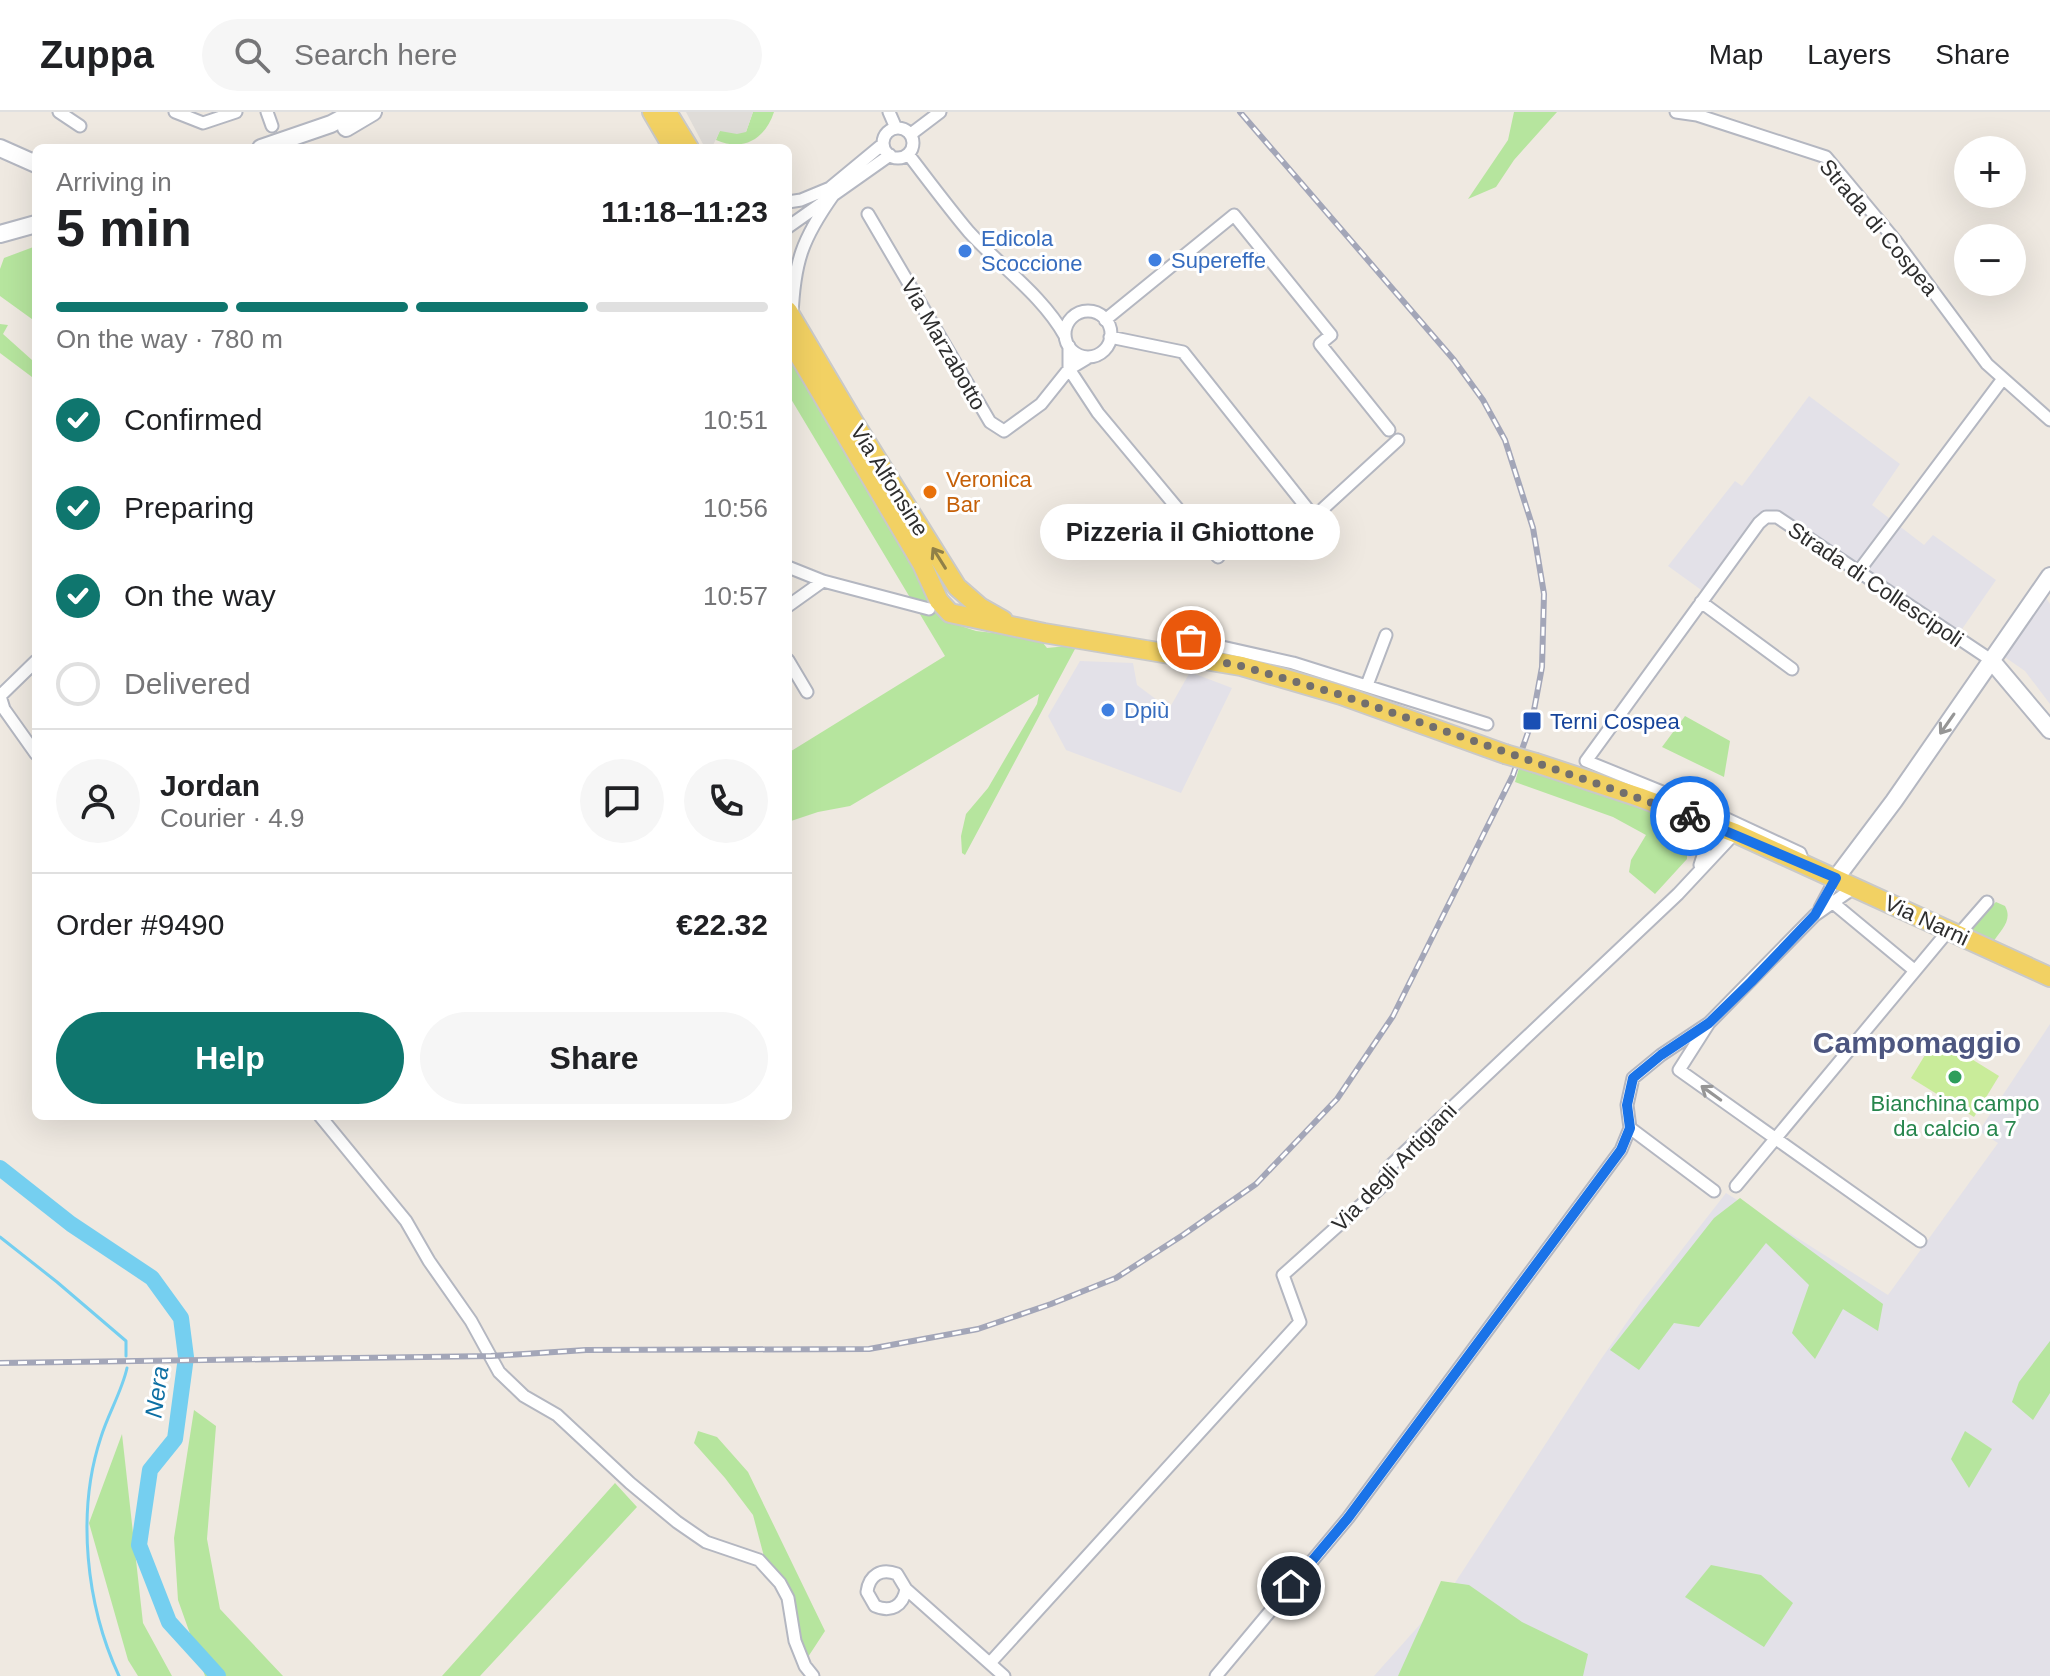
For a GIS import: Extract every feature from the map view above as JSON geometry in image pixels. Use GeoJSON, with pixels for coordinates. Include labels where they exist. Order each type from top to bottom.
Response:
{"type":"FeatureCollection","features":[{"type":"Feature","properties":{"kind":"main road"},"geometry":{"type":"LineString","coordinates":[[652,112],[671,144]]}},
{"type":"Feature","properties":{"kind":"main road"},"geometry":{"type":"LineString","coordinates":[[667,112],[687,144]]}},
{"type":"Feature","properties":{"kind":"main road","name":"Via Alfonsine"},"geometry":{"type":"LineString","coordinates":[[792,318],[957,587],[980,607],[1016,628]]}},
{"type":"Feature","properties":{"kind":"main road","name":"Via Alfonsine"},"geometry":{"type":"LineString","coordinates":[[792,345],[922,564],[934,605],[950,613],[1016,628],[1241,666],[1341,695],[1713,825]]}},
{"type":"Feature","properties":{"kind":"main road","name":"Via Narni"},"geometry":{"type":"LineString","coordinates":[[1713,825],[2050,977]]}},
{"type":"Feature","properties":{"kind":"street"},"geometry":{"type":"LineString","coordinates":[[59,112],[80,126]]}},
{"type":"Feature","properties":{"kind":"street"},"geometry":{"type":"LineString","coordinates":[[175,112],[203,123],[236,112]]}},
{"type":"Feature","properties":{"kind":"street"},"geometry":{"type":"LineString","coordinates":[[267,112],[272,126]]}},
{"type":"Feature","properties":{"kind":"street"},"geometry":{"type":"LineString","coordinates":[[271,144],[354,112]]}},
{"type":"Feature","properties":{"kind":"street"},"geometry":{"type":"LineString","coordinates":[[306,144],[326,138],[373,112]]}},
{"type":"Feature","properties":{"kind":"street"},"geometry":{"type":"LineString","coordinates":[[889,112],[896,128]]}},
{"type":"Feature","properties":{"kind":"street"},"geometry":{"type":"LineString","coordinates":[[911,134],[940,112]]}},
{"type":"Feature","properties":{"kind":"street","name":"Strada di Cospea"},"geometry":{"type":"LineString","coordinates":[[1676,112],[1697,115],[1826,157],[1895,240],[1987,364],[2050,420]]}},
{"type":"Feature","properties":{"kind":"street"},"geometry":{"type":"LineString","coordinates":[[792,224],[883,144],[888,132],[896,128],[904,129],[911,134],[914,142],[908,154],[897,158],[890,155],[883,144]]}},
{"type":"Feature","properties":{"kind":"street"},"geometry":{"type":"LineString","coordinates":[[0,148],[32,162]]}},
{"type":"Feature","properties":{"kind":"street"},"geometry":{"type":"LineString","coordinates":[[908,154],[968,230],[1051,312],[1076,353],[1089,357]]}},
{"type":"Feature","properties":{"kind":"street"},"geometry":{"type":"LineString","coordinates":[[792,201],[832,191],[890,155]]}},
{"type":"Feature","properties":{"kind":"street"},"geometry":{"type":"LineString","coordinates":[[792,298],[800,250],[832,191]]}},
{"type":"Feature","properties":{"kind":"street","name":"Via Marzabotto"},"geometry":{"type":"LineString","coordinates":[[868,214],[990,422],[1004,431],[1041,404],[1069,369],[1103,351],[1110,337]]}},
{"type":"Feature","properties":{"kind":"street"},"geometry":{"type":"LineString","coordinates":[[1105,320],[1234,215],[1331,335],[1320,344],[1389,430]]}},
{"type":"Feature","properties":{"kind":"street"},"geometry":{"type":"LineString","coordinates":[[0,234],[32,225]]}},
{"type":"Feature","properties":{"kind":"street"},"geometry":{"type":"LineString","coordinates":[[1218,557],[1098,413],[1069,369],[1068,323],[1072,318],[1085,311],[1100,315],[1105,320],[1110,337],[1183,352],[1314,517],[1398,440]]}},
{"type":"Feature","properties":{"kind":"street"},"geometry":{"type":"LineString","coordinates":[[1051,312],[1072,318]]}},
{"type":"Feature","properties":{"kind":"street"},"geometry":{"type":"LineString","coordinates":[[1858,572],[2002,380]]}},
{"type":"Feature","properties":{"kind":"street","name":"Strada di Collescipoli"},"geometry":{"type":"LineString","coordinates":[[1586,761],[1766,517],[1777,517],[1991,660]]}},
{"type":"Feature","properties":{"kind":"street"},"geometry":{"type":"LineString","coordinates":[[792,569],[823,581],[934,605],[957,587]]}},
{"type":"Feature","properties":{"kind":"street"},"geometry":{"type":"LineString","coordinates":[[792,603],[823,581]]}},
{"type":"Feature","properties":{"kind":"street"},"geometry":{"type":"LineString","coordinates":[[1815,915],[1836,878],[2047,586]]}},
{"type":"Feature","properties":{"kind":"street"},"geometry":{"type":"LineString","coordinates":[[1701,602],[1792,669]]}},
{"type":"Feature","properties":{"kind":"street"},"geometry":{"type":"LineString","coordinates":[[1367,685],[1386,635]]}},
{"type":"Feature","properties":{"kind":"street","name":"Via Alfonsine"},"geometry":{"type":"LineString","coordinates":[[1186,655],[1191,640],[1293,663],[1487,724]]}},
{"type":"Feature","properties":{"kind":"street"},"geometry":{"type":"LineString","coordinates":[[1991,660],[2050,730]]}},
{"type":"Feature","properties":{"kind":"street"},"geometry":{"type":"LineString","coordinates":[[32,665],[0,696],[4,709],[32,748]]}},
{"type":"Feature","properties":{"kind":"street"},"geometry":{"type":"LineString","coordinates":[[792,667],[807,692]]}},
{"type":"Feature","properties":{"kind":"street","name":"Via Narni"},"geometry":{"type":"LineString","coordinates":[[1586,761],[1714,813],[1800,853],[1804,864]]}},
{"type":"Feature","properties":{"kind":"street","name":"Via degli Artigiani"},"geometry":{"type":"LineString","coordinates":[[1699,869],[1713,825]]}},
{"type":"Feature","properties":{"kind":"street","name":"Via degli Artigiani"},"geometry":{"type":"LineString","coordinates":[[990,1663],[1300,1322],[1283,1275],[1380,1188],[1389,1167],[1678,894],[1735,833]]}},
{"type":"Feature","properties":{"kind":"street"},"geometry":{"type":"LineString","coordinates":[[1216,1676],[1348,1518],[1621,1150],[1630,1128],[1627,1105],[1633,1078],[1709,1023],[1815,915],[1855,887]]}},
{"type":"Feature","properties":{"kind":"street"},"geometry":{"type":"LineString","coordinates":[[1832,902],[1914,970]]}},
{"type":"Feature","properties":{"kind":"street"},"geometry":{"type":"LineString","coordinates":[[1736,1186],[1914,970],[1987,902]]}},
{"type":"Feature","properties":{"kind":"street"},"geometry":{"type":"LineString","coordinates":[[1709,1023],[1679,1070],[1920,1241]]}},
{"type":"Feature","properties":{"kind":"street"},"geometry":{"type":"LineString","coordinates":[[323,1120],[406,1221],[429,1261],[471,1321],[499,1372],[524,1396],[557,1415],[677,1522],[706,1542],[759,1560],[780,1583],[788,1598],[795,1641],[805,1666],[813,1676]]}},
{"type":"Feature","properties":{"kind":"street"},"geometry":{"type":"LineString","coordinates":[[1630,1128],[1714,1191]]}},
{"type":"Feature","properties":{"kind":"street"},"geometry":{"type":"LineString","coordinates":[[906,1589],[1004,1676]]}},
{"type":"Feature","properties":{"kind":"shaded area"},"geometry":{"type":"Polygon","coordinates":[[[686,112],[753,112],[746,132],[720,131],[714,144],[703,144],[686,112]]]}},
{"type":"Feature","properties":{"kind":"shaded area"},"geometry":{"type":"Polygon","coordinates":[[[1809,396],[1900,464],[1872,505],[1924,545],[1933,535],[1996,580],[1960,632],[1765,511],[1704,592],[1668,566],[1735,481],[1742,486],[1809,396]]]}},
{"type":"Feature","properties":{"kind":"shaded area"},"geometry":{"type":"Polygon","coordinates":[[[2036,583],[2050,604],[2050,704],[2025,671],[1993,649],[2036,583]]]}},
{"type":"Feature","properties":{"kind":"shaded area"},"geometry":{"type":"Polygon","coordinates":[[[1080,661],[1133,663],[1137,685],[1169,709],[1190,672],[1232,688],[1181,793],[1066,750],[1048,716],[1080,661]]]}},
{"type":"Feature","properties":{"kind":"shaded area"},"geometry":{"type":"Polygon","coordinates":[[[2050,1024],[2050,1676],[1374,1676],[1449,1592],[1599,1362],[1641,1302],[1726,1193],[1888,1295],[1998,1143],[1979,1131],[2050,1024]]]}},
{"type":"Feature","properties":{"kind":"green space"},"geometry":{"type":"Polygon","coordinates":[[[753,112],[774,112],[759,136],[744,144],[716,140],[720,130],[746,132],[753,112]]]}},
{"type":"Feature","properties":{"kind":"green space"},"geometry":{"type":"Polygon","coordinates":[[[1514,112],[1557,112],[1514,160],[1496,187],[1468,199],[1508,140],[1514,112]]]}},
{"type":"Feature","properties":{"kind":"green space"},"geometry":{"type":"Polygon","coordinates":[[[32,248],[32,319],[0,296],[0,269],[4,258],[32,248]]]}},
{"type":"Feature","properties":{"kind":"green space"},"geometry":{"type":"Polygon","coordinates":[[[0,324],[8,325],[3,334],[32,360],[32,377],[0,353],[0,324]]]}},
{"type":"Feature","properties":{"kind":"green space"},"geometry":{"type":"Polygon","coordinates":[[[792,355],[949,622],[976,631],[1039,638],[1047,648],[1067,646],[1075,649],[965,855],[962,853],[961,836],[966,814],[988,788],[1037,704],[1039,694],[850,806],[792,821],[792,751],[945,656],[792,401],[792,355]]]}},
{"type":"Feature","properties":{"kind":"green space"},"geometry":{"type":"Polygon","coordinates":[[[1685,716],[1730,741],[1724,777],[1662,747],[1685,716]]]}},
{"type":"Feature","properties":{"kind":"green space"},"geometry":{"type":"Polygon","coordinates":[[[1519,768],[1605,793],[1687,828],[1687,859],[1655,894],[1629,872],[1631,860],[1646,835],[1613,817],[1515,782],[1519,768]]]}},
{"type":"Feature","properties":{"kind":"green space"},"geometry":{"type":"Polygon","coordinates":[[[1996,902],[2005,906],[2008,916],[1993,942],[1966,929],[1996,902]]]}},
{"type":"Feature","properties":{"kind":"green space","name":"Bianchina campo da calcio a 7"},"geometry":{"type":"Polygon","coordinates":[[[1936,1037],[1999,1076],[1974,1117],[1911,1078],[1936,1037]]]}},
{"type":"Feature","properties":{"kind":"green space"},"geometry":{"type":"Polygon","coordinates":[[[1740,1198],[1883,1304],[1878,1331],[1843,1309],[1815,1359],[1792,1333],[1809,1285],[1766,1243],[1699,1327],[1674,1323],[1639,1370],[1610,1350],[1714,1218],[1740,1198]]]}},
{"type":"Feature","properties":{"kind":"green space"},"geometry":{"type":"Polygon","coordinates":[[[2050,1341],[2050,1393],[2033,1420],[2012,1402],[2019,1382],[2050,1341]]]}},
{"type":"Feature","properties":{"kind":"green space"},"geometry":{"type":"Polygon","coordinates":[[[194,1410],[216,1426],[207,1539],[220,1609],[283,1676],[205,1676],[178,1600],[174,1538],[194,1410]]]}},
{"type":"Feature","properties":{"kind":"green space"},"geometry":{"type":"Polygon","coordinates":[[[698,1431],[717,1437],[748,1472],[825,1631],[808,1657],[798,1643],[789,1609],[766,1564],[753,1515],[694,1443],[698,1431]]]}},
{"type":"Feature","properties":{"kind":"green space"},"geometry":{"type":"Polygon","coordinates":[[[1965,1431],[1992,1449],[1969,1488],[1951,1459],[1965,1431]]]}},
{"type":"Feature","properties":{"kind":"green space"},"geometry":{"type":"Polygon","coordinates":[[[122,1434],[143,1623],[172,1676],[138,1676],[128,1660],[89,1523],[122,1434]]]}},
{"type":"Feature","properties":{"kind":"green space"},"geometry":{"type":"Polygon","coordinates":[[[615,1483],[637,1507],[480,1676],[442,1676],[615,1483]]]}},
{"type":"Feature","properties":{"kind":"green space"},"geometry":{"type":"Polygon","coordinates":[[[1711,1565],[1761,1575],[1793,1603],[1764,1647],[1685,1597],[1711,1565]]]}},
{"type":"Feature","properties":{"kind":"green space"},"geometry":{"type":"Polygon","coordinates":[[[1441,1581],[1469,1585],[1522,1622],[1588,1654],[1583,1676],[1398,1676],[1441,1581]]]}},
{"type":"Feature","properties":{"kind":"waterway","name":"Nera"},"geometry":{"type":"LineString","coordinates":[[0,1168],[71,1224],[152,1278],[181,1318],[186,1357],[175,1439],[150,1470],[139,1545],[169,1622],[218,1676]]}},
{"type":"Feature","properties":{"kind":"waterway"},"geometry":{"type":"LineString","coordinates":[[0,1237],[126,1341],[126,1356]]}},
{"type":"Feature","properties":{"kind":"waterway"},"geometry":{"type":"LineString","coordinates":[[119,1676],[92,1589],[87,1527],[93,1466],[127,1368]]}},
{"type":"Feature","properties":{"kind":"railway"},"geometry":{"type":"LineString","coordinates":[[0,1363],[491,1356],[586,1350],[869,1349],[978,1329],[1116,1278],[1256,1184],[1337,1099],[1393,1016],[1513,775],[1532,721],[1542,667],[1544,594],[1533,528],[1505,440],[1483,400],[1454,360],[1240,112]]}},
{"type":"Feature","properties":{"kind":"way so far"},"geometry":{"type":"LineString","coordinates":[[1191,640],[1186,655],[1241,666],[1341,695],[1690,816]]}},
{"type":"Feature","properties":{"kind":"place","name":"Edicola Scoccione"},"geometry":{"type":"Point","coordinates":[965,251]}},
{"type":"Feature","properties":{"kind":"place","name":"Supereffe"},"geometry":{"type":"Point","coordinates":[1155,260]}},
{"type":"Feature","properties":{"kind":"place","name":"Veronica Bar"},"geometry":{"type":"Point","coordinates":[930,492]}},
{"type":"Feature","properties":{"kind":"place","name":"Pizzeria il Ghiottone"},"geometry":{"type":"Point","coordinates":[1191,640]}},
{"type":"Feature","properties":{"kind":"place","name":"Dpiù"},"geometry":{"type":"Point","coordinates":[1108,710]}},
{"type":"Feature","properties":{"kind":"place","name":"Terni Cospea"},"geometry":{"type":"Point","coordinates":[1532,721]}},
{"type":"Feature","properties":{"kind":"place","name":"Bianchina campo da calcio a 7"},"geometry":{"type":"Point","coordinates":[1955,1077]}},
{"type":"Feature","properties":{"kind":"district","name":"Campomaggio"},"geometry":{"type":"Point","coordinates":[1917,1043]}},
{"type":"Feature","properties":{"kind":"route"},"geometry":{"type":"LineString","coordinates":[[1291,1586],[1348,1518],[1621,1150],[1630,1128],[1627,1105],[1633,1078],[1709,1023],[1766,968],[1815,915],[1836,878],[1690,816]]}}]}
